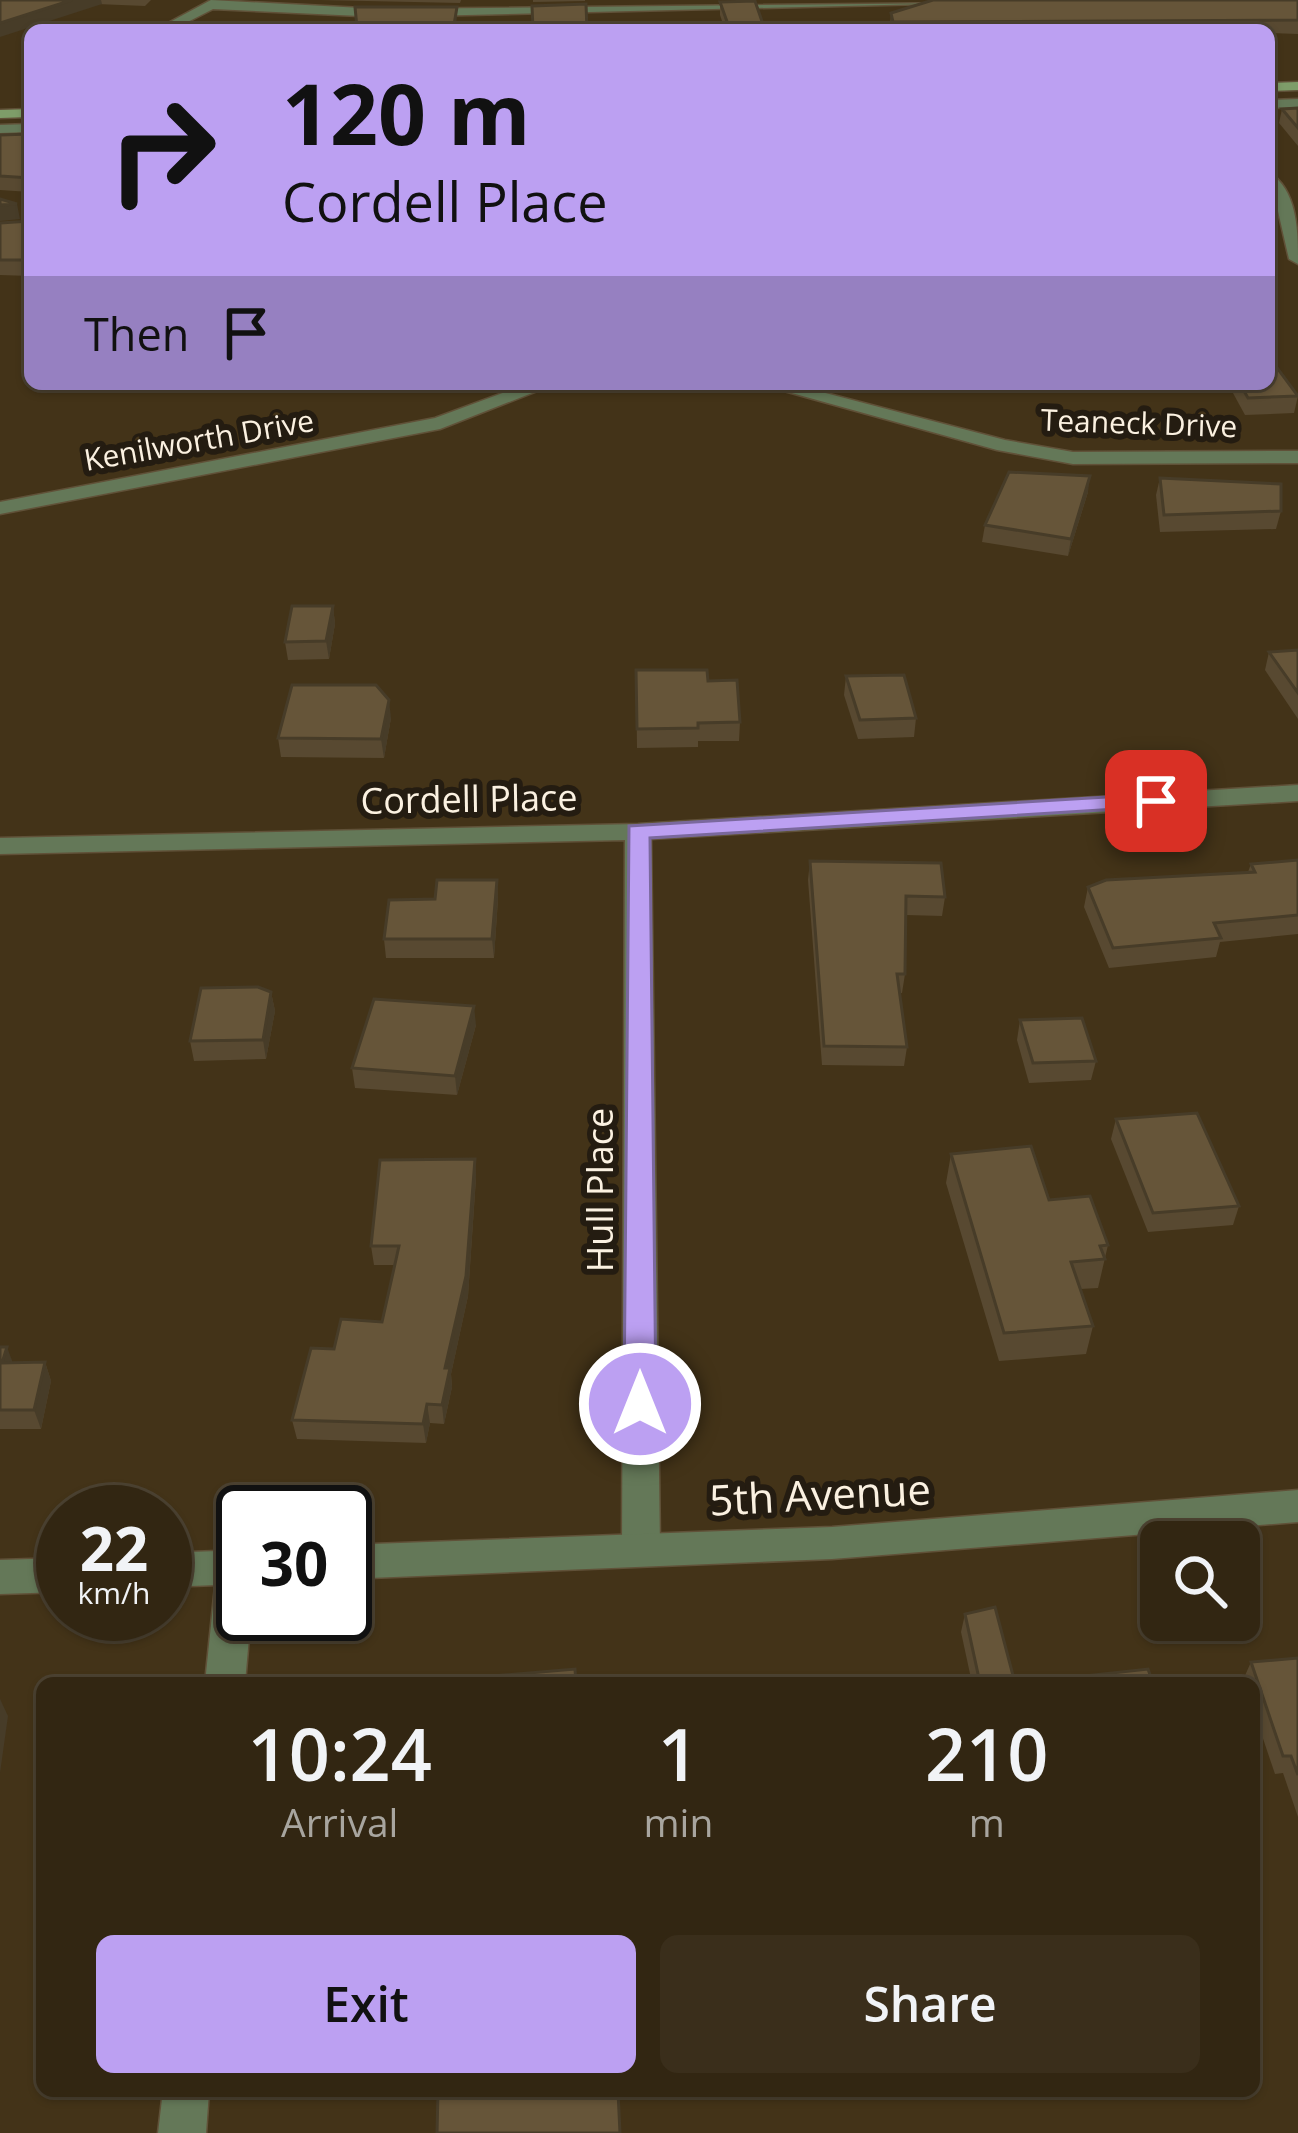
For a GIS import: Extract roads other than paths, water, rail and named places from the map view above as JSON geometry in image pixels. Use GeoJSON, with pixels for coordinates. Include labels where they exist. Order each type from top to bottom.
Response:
{"type":"FeatureCollection","features":[{"type":"Feature","properties":{"kind":"street"},"geometry":{"type":"LineString","coordinates":[[175,24],[219,3],[381,13],[978,3]]}},
{"type":"Feature","properties":{"kind":"street"},"geometry":{"type":"LineString","coordinates":[[651,7],[655,24]]}},
{"type":"Feature","properties":{"kind":"street"},"geometry":{"type":"LineString","coordinates":[[1275,186],[1298,259]]}},
{"type":"Feature","properties":{"kind":"street","name":"Kenilworth Drive"},"geometry":{"type":"LineString","coordinates":[[0,508],[440,423],[528,390]]}},
{"type":"Feature","properties":{"kind":"street","name":"Teaneck Drive"},"geometry":{"type":"LineString","coordinates":[[792,390],[1004,446],[1073,458],[1298,457]]}},
{"type":"Feature","properties":{"kind":"street","name":"Cordell Place"},"geometry":{"type":"LineString","coordinates":[[0,846],[638,832],[1298,793]]}},
{"type":"Feature","properties":{"kind":"street","name":"Hull Place"},"geometry":{"type":"LineString","coordinates":[[638,832],[641,1548]]}},
{"type":"Feature","properties":{"kind":"street","name":"5th Avenue"},"geometry":{"type":"LineString","coordinates":[[372,1561],[832,1543],[1298,1506]]}},
{"type":"Feature","properties":{"kind":"street"},"geometry":{"type":"LineString","coordinates":[[0,1577],[36,1576]]}},
{"type":"Feature","properties":{"kind":"street"},"geometry":{"type":"LineString","coordinates":[[226,1677],[230,1641]]}},
{"type":"Feature","properties":{"kind":"street"},"geometry":{"type":"LineString","coordinates":[[182,2133],[185,2097]]}}]}
